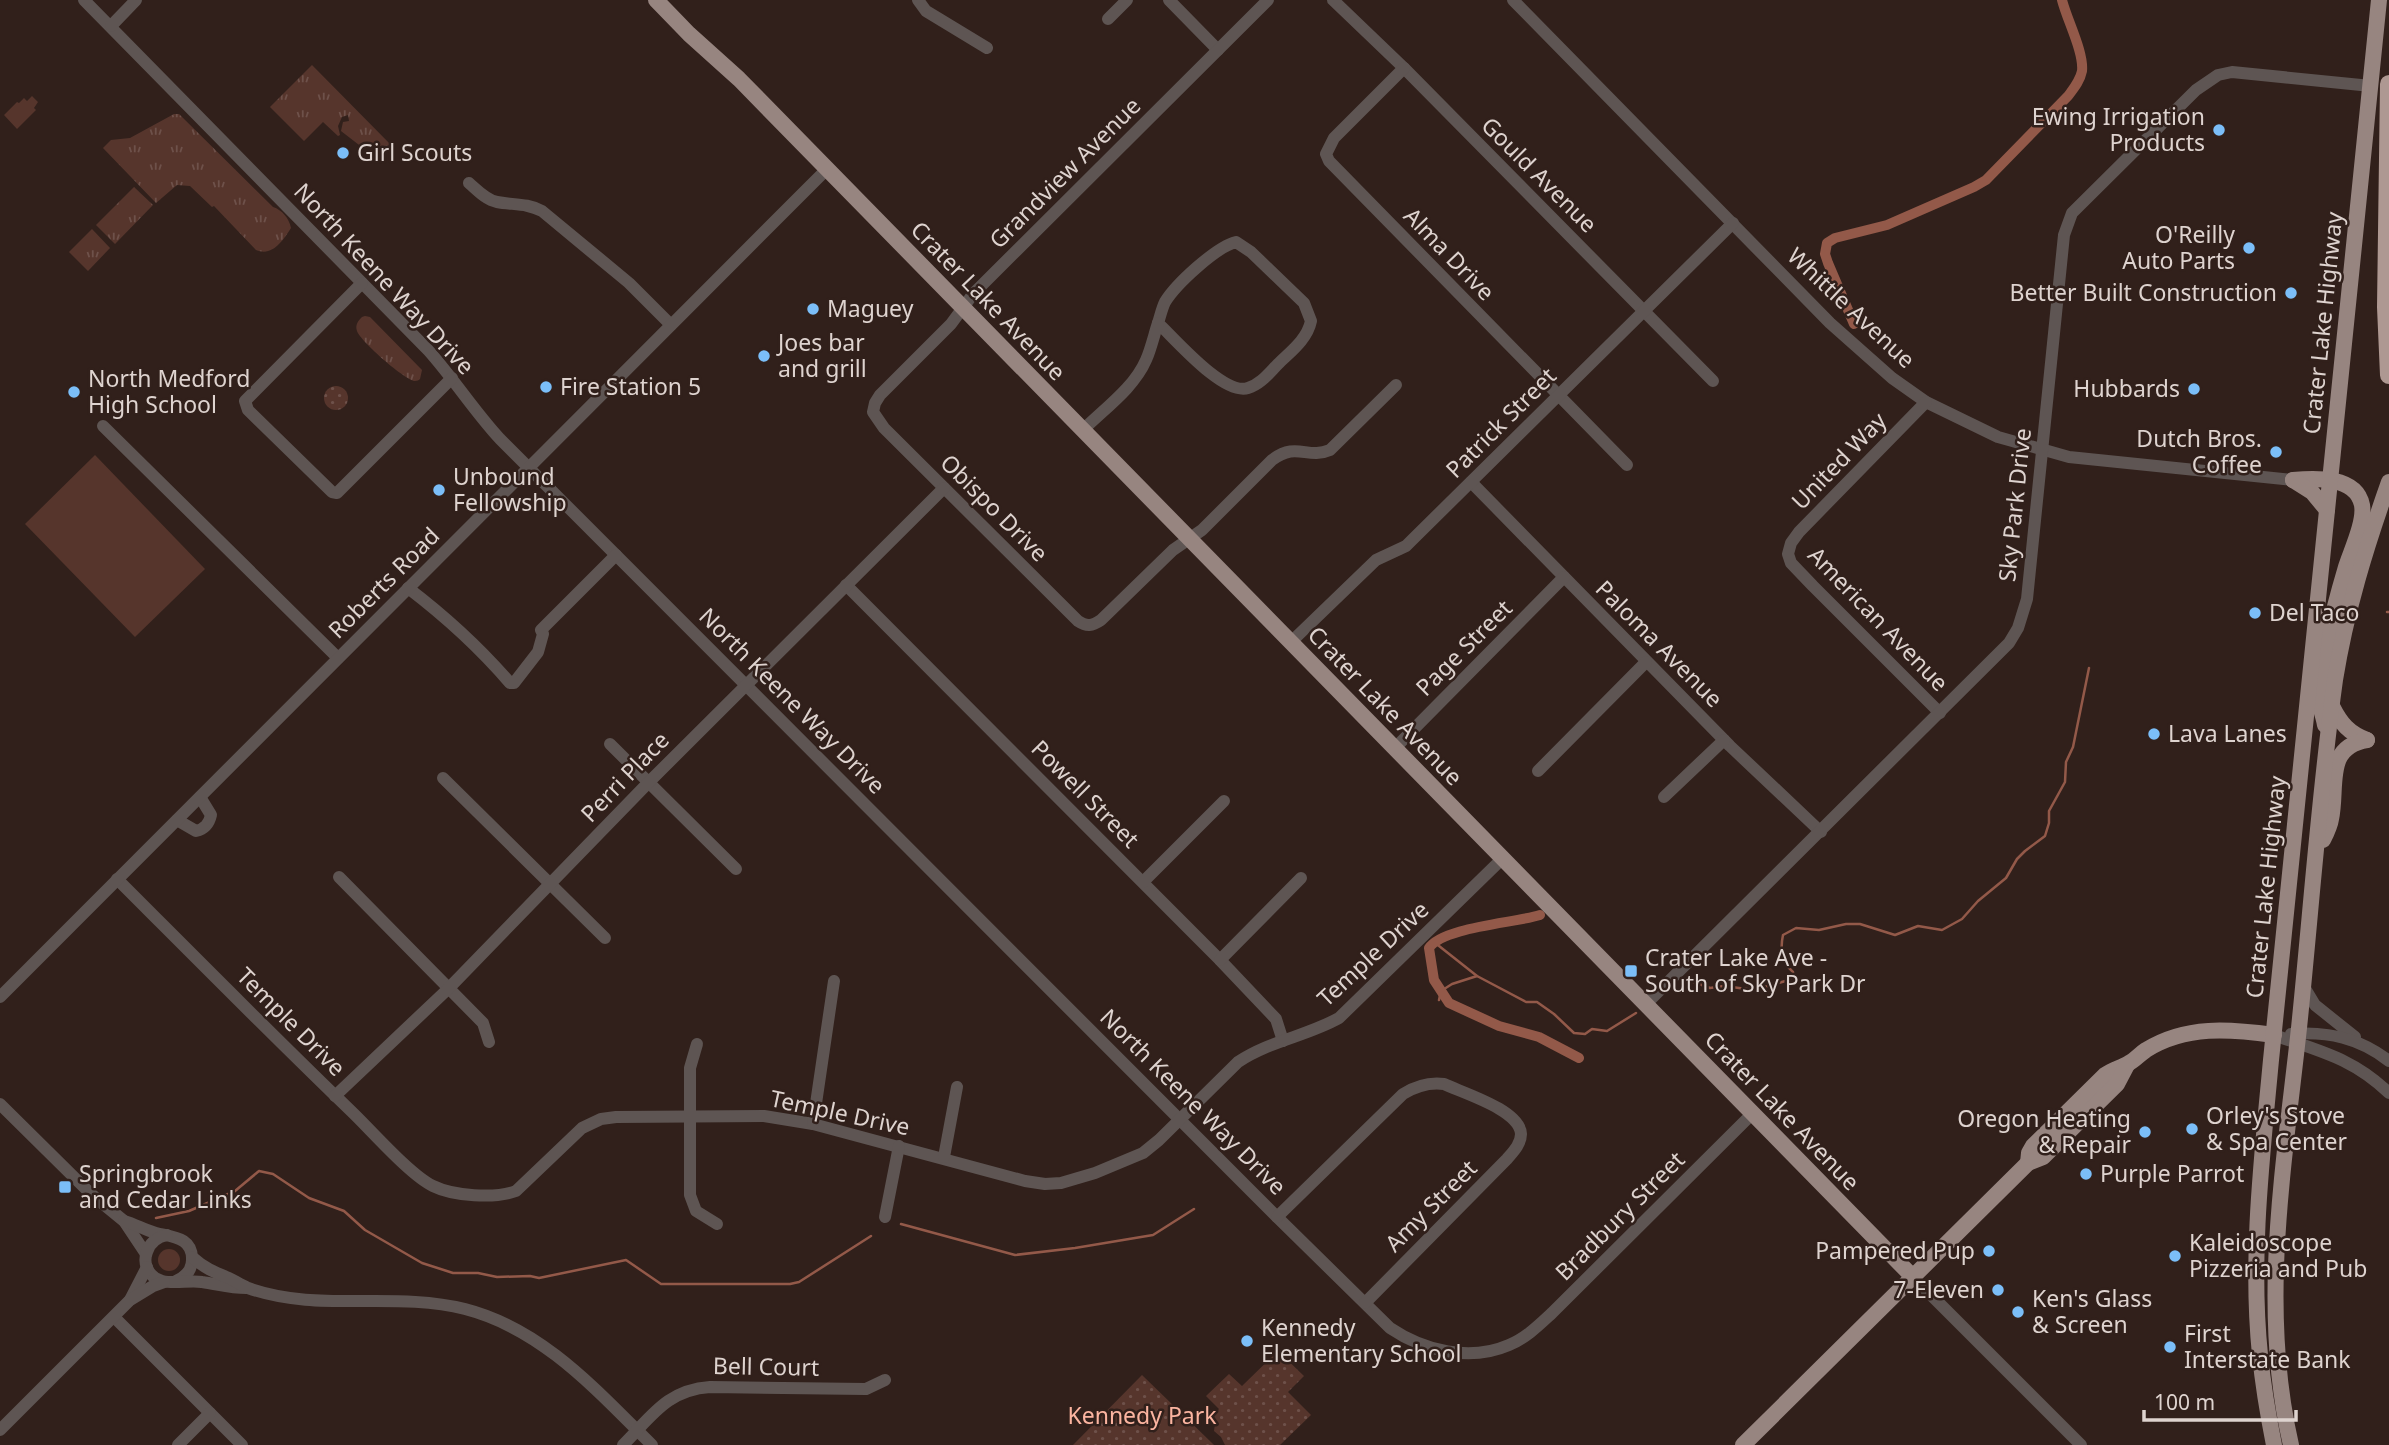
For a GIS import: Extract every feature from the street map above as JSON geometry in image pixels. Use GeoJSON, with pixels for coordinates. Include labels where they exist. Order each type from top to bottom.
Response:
{"type":"FeatureCollection","features":[{"type":"Feature","properties":{"kind":"highway"},"geometry":{"type":"LineString","coordinates":[[2380,85],[2389,375]]}},
{"type":"Feature","properties":{"kind":"main road","name":"Crater Lake Avenue"},"geometry":{"type":"LineString","coordinates":[[656,0],[739,79],[1912,1276]]}},
{"type":"Feature","properties":{"kind":"main road","name":"Crater Lake Highway"},"geometry":{"type":"LineString","coordinates":[[2274,1445],[2260,1353],[2257,1269],[2259,1199],[2329,480],[2380,85],[2379,0]]}},
{"type":"Feature","properties":{"kind":"main road"},"geometry":{"type":"LineString","coordinates":[[2293,480],[2315,478],[2339,481],[2355,492],[2362,504],[2362,518],[2339,590],[2323,674],[2320,704],[2328,738]]}},
{"type":"Feature","properties":{"kind":"main road"},"geometry":{"type":"LineString","coordinates":[[2293,480],[2312,492],[2326,510]]}},
{"type":"Feature","properties":{"kind":"main road","name":"Crater Lake Highway"},"geometry":{"type":"LineString","coordinates":[[2291,1445],[2277,1351],[2275,1258],[2297,1038],[2328,738],[2344,626],[2362,558],[2389,482]]}},
{"type":"Feature","properties":{"kind":"main road"},"geometry":{"type":"LineString","coordinates":[[2316,858],[2331,820],[2340,754],[2347,747],[2367,740],[2348,731],[2339,721],[2332,706]]}},
{"type":"Feature","properties":{"kind":"main road"},"geometry":{"type":"LineString","coordinates":[[1743,1445],[2028,1163],[2033,1146],[2105,1075],[2115,1068],[2127,1065],[2145,1050],[2181,1034],[2232,1030],[2274,1035]]}},
{"type":"Feature","properties":{"kind":"street","name":"North Keene Way Drive"},"geometry":{"type":"LineString","coordinates":[[84,0],[428,350],[481,418],[529,468],[1390,1328],[1413,1343],[1467,1353],[1494,1350],[1513,1343]]}},
{"type":"Feature","properties":{"kind":"street"},"geometry":{"type":"LineString","coordinates":[[111,26],[136,0]]}},
{"type":"Feature","properties":{"kind":"street"},"geometry":{"type":"LineString","coordinates":[[918,0],[926,11],[987,48]]}},
{"type":"Feature","properties":{"kind":"street"},"geometry":{"type":"LineString","coordinates":[[1108,19],[1127,0]]}},
{"type":"Feature","properties":{"kind":"street"},"geometry":{"type":"LineString","coordinates":[[1169,0],[1218,50]]}},
{"type":"Feature","properties":{"kind":"street","name":"Grandview Avenue"},"geometry":{"type":"LineString","coordinates":[[873,412],[880,395],[951,324],[973,294],[1268,0]]}},
{"type":"Feature","properties":{"kind":"street","name":"Gould Avenue"},"geometry":{"type":"LineString","coordinates":[[1333,0],[1404,68],[1713,381]]}},
{"type":"Feature","properties":{"kind":"street","name":"Whittle Avenue"},"geometry":{"type":"LineString","coordinates":[[1513,0],[1830,323],[1892,379],[1926,402],[1998,437],[2069,457],[2293,480]]}},
{"type":"Feature","properties":{"kind":"street","name":"Alma Drive"},"geometry":{"type":"LineString","coordinates":[[1404,68],[1334,138],[1326,154],[1334,167],[1627,465]]}},
{"type":"Feature","properties":{"kind":"street","name":"Sky Park Drive"},"geometry":{"type":"LineString","coordinates":[[1646,1004],[2008,643],[2024,612],[2027,599],[2064,235],[2072,213],[2196,90],[2218,75],[2232,72],[2380,85]]}},
{"type":"Feature","properties":{"kind":"street","name":"Roberts Road"},"geometry":{"type":"LineString","coordinates":[[0,997],[827,169]]}},
{"type":"Feature","properties":{"kind":"street"},"geometry":{"type":"LineString","coordinates":[[469,183],[496,202],[532,205],[542,211],[629,283],[671,325]]}},
{"type":"Feature","properties":{"kind":"street","name":"Patrick Street"},"geometry":{"type":"LineString","coordinates":[[1291,642],[1376,560],[1406,546],[1733,223]]}},
{"type":"Feature","properties":{"kind":"street"},"geometry":{"type":"LineString","coordinates":[[1083,430],[1125,389],[1141,369],[1147,359],[1158,323],[1165,303],[1217,250],[1236,242],[1251,251],[1304,303],[1311,321],[1304,338],[1262,381],[1250,388],[1240,389],[1218,380],[1158,323]]}},
{"type":"Feature","properties":{"kind":"street"},"geometry":{"type":"LineString","coordinates":[[362,283],[245,401],[248,410],[332,492],[337,493],[452,379]]}},
{"type":"Feature","properties":{"kind":"street"},"geometry":{"type":"LineString","coordinates":[[1190,539],[1272,460],[1290,450],[1323,453],[1329,450],[1396,385]]}},
{"type":"Feature","properties":{"kind":"street","name":"United Way"},"geometry":{"type":"LineString","coordinates":[[1787,554],[1791,542],[1799,532],[1926,402]]}},
{"type":"Feature","properties":{"kind":"street","name":"Obispo Drive"},"geometry":{"type":"LineString","coordinates":[[873,412],[884,428],[1084,625],[1091,626],[1101,620],[1173,550],[1190,539]]}},
{"type":"Feature","properties":{"kind":"street"},"geometry":{"type":"LineString","coordinates":[[103,426],[338,658]]}},
{"type":"Feature","properties":{"kind":"street","name":"Paloma Avenue"},"geometry":{"type":"LineString","coordinates":[[1471,482],[1724,740],[1821,831]]}},
{"type":"Feature","properties":{"kind":"street","name":"Perri Place"},"geometry":{"type":"LineString","coordinates":[[335,1096],[449,988],[648,783],[944,488]]}},
{"type":"Feature","properties":{"kind":"street","name":"American Avenue"},"geometry":{"type":"LineString","coordinates":[[1787,554],[1791,563],[1813,586],[1940,713]]}},
{"type":"Feature","properties":{"kind":"street"},"geometry":{"type":"LineString","coordinates":[[408,588],[452,622],[486,654],[510,683],[514,683],[538,652],[543,634],[541,630],[616,555]]}},
{"type":"Feature","properties":{"kind":"street","name":"Page Street"},"geometry":{"type":"LineString","coordinates":[[1395,748],[1564,577]]}},
{"type":"Feature","properties":{"kind":"street","name":"Powell Street"},"geometry":{"type":"LineString","coordinates":[[846,586],[1220,960],[1276,1019],[1283,1041]]}},
{"type":"Feature","properties":{"kind":"street"},"geometry":{"type":"LineString","coordinates":[[1538,771],[1646,662]]}},
{"type":"Feature","properties":{"kind":"street"},"geometry":{"type":"LineString","coordinates":[[1664,797],[1724,740]]}},
{"type":"Feature","properties":{"kind":"street"},"geometry":{"type":"LineString","coordinates":[[610,744],[736,869]]}},
{"type":"Feature","properties":{"kind":"street"},"geometry":{"type":"LineString","coordinates":[[443,778],[605,939]]}},
{"type":"Feature","properties":{"kind":"street"},"geometry":{"type":"LineString","coordinates":[[177,820],[196,831],[203,830],[211,815],[200,797]]}},
{"type":"Feature","properties":{"kind":"street"},"geometry":{"type":"LineString","coordinates":[[1143,882],[1224,801]]}},
{"type":"Feature","properties":{"kind":"street","name":"Temple Drive"},"geometry":{"type":"LineString","coordinates":[[117,879],[412,1170],[433,1186],[490,1197],[516,1191],[591,1122],[616,1118],[764,1116],[813,1124],[944,1157],[1025,1181],[1061,1183],[1095,1174],[1143,1153],[1238,1062],[1250,1054],[1318,1029],[1348,1011],[1503,858]]}},
{"type":"Feature","properties":{"kind":"street"},"geometry":{"type":"LineString","coordinates":[[339,877],[483,1023],[489,1042]]}},
{"type":"Feature","properties":{"kind":"street"},"geometry":{"type":"LineString","coordinates":[[1220,960],[1301,878]]}},
{"type":"Feature","properties":{"kind":"street"},"geometry":{"type":"LineString","coordinates":[[813,1124],[834,981]]}},
{"type":"Feature","properties":{"kind":"street"},"geometry":{"type":"LineString","coordinates":[[2303,985],[2310,999],[2322,1012],[2389,1061]]}},
{"type":"Feature","properties":{"kind":"street"},"geometry":{"type":"LineString","coordinates":[[2297,1038],[2311,1032],[2345,1037],[2366,1045]]}},
{"type":"Feature","properties":{"kind":"street"},"geometry":{"type":"LineString","coordinates":[[2274,1035],[2297,1038],[2344,1060],[2365,1072],[2389,1093]]}},
{"type":"Feature","properties":{"kind":"street"},"geometry":{"type":"LineString","coordinates":[[697,1044],[690,1068],[690,1195],[696,1211],[717,1224]]}},
{"type":"Feature","properties":{"kind":"street","name":"Amy Street"},"geometry":{"type":"LineString","coordinates":[[1277,1217],[1404,1094],[1414,1088],[1435,1083],[1444,1084],[1504,1110],[1513,1118],[1521,1133],[1520,1141],[1507,1159],[1365,1303]]}},
{"type":"Feature","properties":{"kind":"street"},"geometry":{"type":"LineString","coordinates":[[944,1157],[957,1087]]}},
{"type":"Feature","properties":{"kind":"street"},"geometry":{"type":"LineString","coordinates":[[0,1104],[92,1194],[124,1221],[153,1277],[170,1282],[190,1269],[192,1257]]}},
{"type":"Feature","properties":{"kind":"street","name":"Bradbury Street"},"geometry":{"type":"LineString","coordinates":[[1513,1343],[1534,1330],[1552,1313],[1753,1113]]}},
{"type":"Feature","properties":{"kind":"street"},"geometry":{"type":"LineString","coordinates":[[885,1217],[899,1146]]}},
{"type":"Feature","properties":{"kind":"street"},"geometry":{"type":"LineString","coordinates":[[124,1221],[184,1241],[192,1257],[214,1273],[248,1288]]}},
{"type":"Feature","properties":{"kind":"street"},"geometry":{"type":"LineString","coordinates":[[130,1300],[156,1239],[167,1235]]}},
{"type":"Feature","properties":{"kind":"street","name":"Crater Lake Avenue"},"geometry":{"type":"LineString","coordinates":[[1912,1276],[2081,1445]]}},
{"type":"Feature","properties":{"kind":"street"},"geometry":{"type":"LineString","coordinates":[[0,1430],[130,1300],[153,1286],[170,1282],[203,1282],[303,1298],[423,1302],[466,1309],[487,1316],[517,1329],[551,1350],[652,1445]]}},
{"type":"Feature","properties":{"kind":"street"},"geometry":{"type":"LineString","coordinates":[[114,1317],[242,1445]]}},
{"type":"Feature","properties":{"kind":"street","name":"Bell Court"},"geometry":{"type":"LineString","coordinates":[[623,1445],[669,1399],[687,1390],[710,1387],[866,1389],[885,1380]]}},
{"type":"Feature","properties":{"kind":"street"},"geometry":{"type":"LineString","coordinates":[[178,1445],[210,1413]]}},
{"type":"Feature","properties":{"kind":"green space"},"geometry":{"type":"Polygon","coordinates":[[[312,65],[390,144],[375,160],[370,155],[376,149],[370,142],[363,148],[341,131],[343,122],[349,121],[348,115],[342,117],[338,126],[340,135],[323,122],[304,141],[270,107],[312,65]]]}},
{"type":"Feature","properties":{"kind":"green space"},"geometry":{"type":"Polygon","coordinates":[[[32,96],[38,102],[34,108],[36,110],[17,129],[4,115],[17,102],[24,98],[27,101],[32,96]]]}},
{"type":"Feature","properties":{"kind":"green space"},"geometry":{"type":"Polygon","coordinates":[[[174,114],[179,114],[273,207],[285,215],[291,228],[277,246],[268,251],[256,250],[214,206],[190,186],[177,185],[156,203],[103,148],[111,140],[130,138],[174,114]]]}},
{"type":"Feature","properties":{"kind":"green space"},"geometry":{"type":"Polygon","coordinates":[[[134,187],[153,205],[115,244],[96,225],[134,187]]]}},
{"type":"Feature","properties":{"kind":"green space"},"geometry":{"type":"Polygon","coordinates":[[[92,229],[110,248],[88,271],[69,252],[92,229]]]}},
{"type":"Feature","properties":{"kind":"green space"},"geometry":{"type":"Polygon","coordinates":[[[365,316],[370,317],[422,370],[420,379],[410,379],[393,368],[360,336],[357,325],[365,316]]]}},
{"type":"Feature","properties":{"kind":"green space"},"geometry":{"type":"Polygon","coordinates":[[[336,386],[344,390],[348,398],[344,406],[336,410],[328,406],[324,398],[328,390],[336,386]]]}},
{"type":"Feature","properties":{"kind":"green space"},"geometry":{"type":"Polygon","coordinates":[[[95,455],[205,569],[135,637],[25,524],[95,455]]]}},
{"type":"Feature","properties":{"kind":"green space"},"geometry":{"type":"Polygon","coordinates":[[[165,1249],[173,1249],[180,1256],[180,1264],[173,1271],[165,1271],[158,1264],[158,1256],[165,1249]]]}},
{"type":"Feature","properties":{"kind":"green space"},"geometry":{"type":"Polygon","coordinates":[[[1278,1351],[1304,1376],[1288,1392],[1311,1415],[1280,1445],[1225,1445],[1214,1431],[1215,1424],[1210,1418],[1219,1409],[1206,1396],[1229,1374],[1242,1386],[1278,1351]]]}},
{"type":"Feature","properties":{"kind":"green space","name":"Kennedy Park"},"geometry":{"type":"Polygon","coordinates":[[[1142,1375],[1213,1444],[1214,1445],[1073,1445],[1142,1375]]]}},
{"type":"Feature","properties":{"kind":"waterway"},"geometry":{"type":"LineString","coordinates":[[1854,324],[1828,263],[1825,254],[1827,243],[1835,238],[1887,225],[1986,180],[2068,96],[2080,78],[2082,63],[2062,0]]}},
{"type":"Feature","properties":{"kind":"waterway"},"geometry":{"type":"LineString","coordinates":[[1688,980],[1710,988],[1724,986],[1754,990],[1789,980],[1793,972],[1784,960],[1782,940],[1783,935],[1796,928],[1819,930],[1860,924],[1895,935],[1918,926],[1942,930],[1962,919],[1978,901],[2006,878],[2017,859],[2045,836],[2049,811],[2065,782],[2066,762],[2073,747],[2089,668]]}},
{"type":"Feature","properties":{"kind":"waterway"},"geometry":{"type":"LineString","coordinates":[[1540,915],[1464,930],[1437,941],[1429,948],[1434,980],[1449,1003],[1499,1026],[1539,1037],[1579,1058]]}},
{"type":"Feature","properties":{"kind":"waterway"},"geometry":{"type":"LineString","coordinates":[[1434,942],[1477,976]]}},
{"type":"Feature","properties":{"kind":"waterway"},"geometry":{"type":"LineString","coordinates":[[1439,1000],[1441,991],[1452,984],[1477,976],[1526,1002],[1537,1002],[1574,1033],[1585,1034],[1592,1029],[1607,1031],[1636,1013]]}},
{"type":"Feature","properties":{"kind":"waterway"},"geometry":{"type":"LineString","coordinates":[[156,1218],[189,1211],[235,1191],[259,1171],[273,1174],[309,1198],[344,1211],[365,1230],[422,1263],[453,1273],[539,1278],[626,1260],[661,1284],[799,1282],[871,1236]]}},
{"type":"Feature","properties":{"kind":"waterway"},"geometry":{"type":"LineString","coordinates":[[901,1224],[1015,1255],[1153,1235],[1194,1209]]}},
{"type":"Feature","properties":{"kind":"place","name":"Ewing Irrigation Products"},"geometry":{"type":"Point","coordinates":[2219,130]}},
{"type":"Feature","properties":{"kind":"place","name":"Girl Scouts"},"geometry":{"type":"Point","coordinates":[343,153]}},
{"type":"Feature","properties":{"kind":"place","name":"O'Reilly Auto Parts"},"geometry":{"type":"Point","coordinates":[2249,248]}},
{"type":"Feature","properties":{"kind":"place","name":"Better Built Construction"},"geometry":{"type":"Point","coordinates":[2291,293]}},
{"type":"Feature","properties":{"kind":"place","name":"Maguey"},"geometry":{"type":"Point","coordinates":[813,309]}},
{"type":"Feature","properties":{"kind":"place","name":"Joes bar and grill"},"geometry":{"type":"Point","coordinates":[764,356]}},
{"type":"Feature","properties":{"kind":"place","name":"Fire Station 5"},"geometry":{"type":"Point","coordinates":[546,387]}},
{"type":"Feature","properties":{"kind":"place","name":"Hubbards"},"geometry":{"type":"Point","coordinates":[2194,389]}},
{"type":"Feature","properties":{"kind":"place","name":"North Medford High School"},"geometry":{"type":"Point","coordinates":[74,392]}},
{"type":"Feature","properties":{"kind":"place","name":"Dutch Bros. Coffee"},"geometry":{"type":"Point","coordinates":[2276,452]}},
{"type":"Feature","properties":{"kind":"place","name":"Unbound Fellowship"},"geometry":{"type":"Point","coordinates":[439,490]}},
{"type":"Feature","properties":{"kind":"place","name":"Del Taco"},"geometry":{"type":"Point","coordinates":[2255,613]}},
{"type":"Feature","properties":{"kind":"place","name":"Lava Lanes"},"geometry":{"type":"Point","coordinates":[2154,734]}},
{"type":"Feature","properties":{"kind":"place","name":"Crater Lake Ave - South of Sky Park Dr"},"geometry":{"type":"Point","coordinates":[1631,971]}},
{"type":"Feature","properties":{"kind":"place","name":"Orley's Stove & Spa Center"},"geometry":{"type":"Point","coordinates":[2192,1129]}},
{"type":"Feature","properties":{"kind":"place","name":"Oregon Heating & Repair"},"geometry":{"type":"Point","coordinates":[2145,1132]}},
{"type":"Feature","properties":{"kind":"place","name":"Purple Parrot"},"geometry":{"type":"Point","coordinates":[2086,1174]}},
{"type":"Feature","properties":{"kind":"place","name":"Springbrook and Cedar Links"},"geometry":{"type":"Point","coordinates":[65,1187]}},
{"type":"Feature","properties":{"kind":"place","name":"Pampered Pup"},"geometry":{"type":"Point","coordinates":[1989,1251]}},
{"type":"Feature","properties":{"kind":"place","name":"Kaleidoscope Pizzeria and Pub"},"geometry":{"type":"Point","coordinates":[2175,1256]}},
{"type":"Feature","properties":{"kind":"place","name":"7-Eleven"},"geometry":{"type":"Point","coordinates":[1998,1290]}},
{"type":"Feature","properties":{"kind":"place","name":"Ken's Glass & Screen"},"geometry":{"type":"Point","coordinates":[2018,1312]}},
{"type":"Feature","properties":{"kind":"place","name":"Kennedy Elementary School"},"geometry":{"type":"Point","coordinates":[1247,1341]}},
{"type":"Feature","properties":{"kind":"place","name":"First Interstate Bank"},"geometry":{"type":"Point","coordinates":[2170,1347]}}]}
